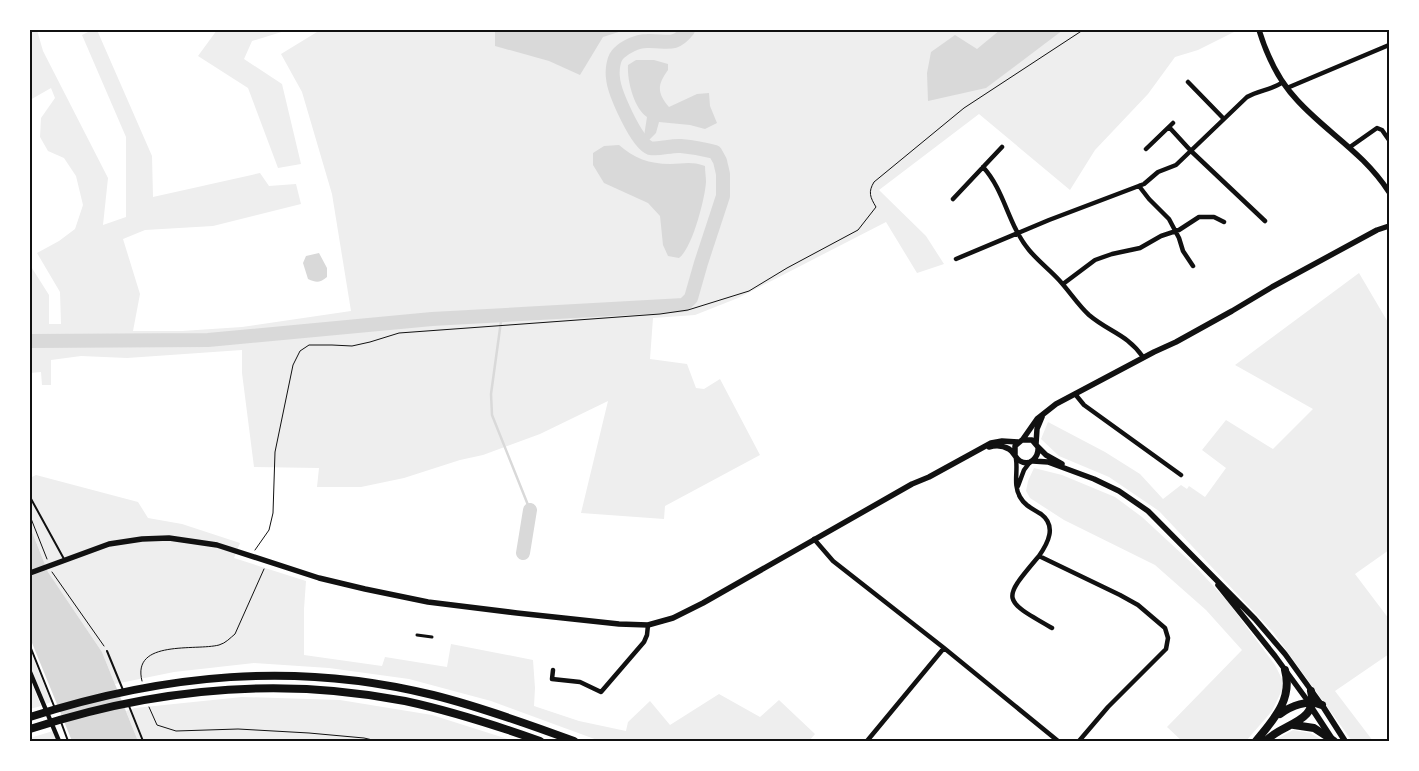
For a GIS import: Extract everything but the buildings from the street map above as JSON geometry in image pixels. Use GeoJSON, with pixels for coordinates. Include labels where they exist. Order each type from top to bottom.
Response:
{"type":"FeatureCollection","features":[{"type":"Feature","properties":{"kind":"highway"},"geometry":{"type":"LineString","coordinates":[[1256,741],[1280,710],[1286,695],[1287,681],[1285,670]]}},
{"type":"Feature","properties":{"kind":"highway"},"geometry":{"type":"LineString","coordinates":[[30,717],[114,693],[176,682],[224,677],[318,677],[376,684],[432,695],[476,707],[574,741]]}},
{"type":"Feature","properties":{"kind":"highway"},"geometry":{"type":"LineString","coordinates":[[30,729],[115,705],[178,694],[228,689],[282,688],[357,693],[438,709],[540,741]]}},
{"type":"Feature","properties":{"kind":"highway"},"geometry":{"type":"LineString","coordinates":[[1266,741],[1274,732],[1299,721],[1311,704],[1312,691]]}},
{"type":"Feature","properties":{"kind":"highway"},"geometry":{"type":"LineString","coordinates":[[1274,718],[1291,707],[1311,704],[1322,705]]}},
{"type":"Feature","properties":{"kind":"highway"},"geometry":{"type":"LineString","coordinates":[[1287,726],[1310,726],[1334,741]]}},
{"type":"Feature","properties":{"kind":"main road"},"geometry":{"type":"LineString","coordinates":[[1311,704],[1334,741]]}},
{"type":"Feature","properties":{"kind":"main road"},"geometry":{"type":"LineString","coordinates":[[1322,705],[1345,741]]}},
{"type":"Feature","properties":{"kind":"street"},"geometry":{"type":"LineString","coordinates":[[1259,30],[1269,59],[1287,88],[1307,110],[1371,167],[1389,192]]}},
{"type":"Feature","properties":{"kind":"street"},"geometry":{"type":"LineString","coordinates":[[1287,88],[1389,45]]}},
{"type":"Feature","properties":{"kind":"street"},"geometry":{"type":"LineString","coordinates":[[1188,82],[1224,119]]}},
{"type":"Feature","properties":{"kind":"street"},"geometry":{"type":"LineString","coordinates":[[956,259],[1017,233],[1139,186],[1162,170],[1174,167],[1249,95],[1272,89],[1283,82]]}},
{"type":"Feature","properties":{"kind":"street"},"geometry":{"type":"LineString","coordinates":[[1146,149],[1173,123]]}},
{"type":"Feature","properties":{"kind":"street"},"geometry":{"type":"LineString","coordinates":[[1169,127],[1265,221]]}},
{"type":"Feature","properties":{"kind":"street"},"geometry":{"type":"LineString","coordinates":[[1350,147],[1377,128],[1382,130],[1389,140]]}},
{"type":"Feature","properties":{"kind":"street"},"geometry":{"type":"LineString","coordinates":[[953,198],[1002,147]]}},
{"type":"Feature","properties":{"kind":"street"},"geometry":{"type":"LineString","coordinates":[[983,167],[995,183],[1017,233],[1029,250],[1063,284],[1088,314],[1123,336],[1144,357]]}},
{"type":"Feature","properties":{"kind":"street"},"geometry":{"type":"LineString","coordinates":[[1139,186],[1166,216],[1179,238],[1182,251],[1193,266]]}},
{"type":"Feature","properties":{"kind":"street"},"geometry":{"type":"LineString","coordinates":[[1063,284],[1095,260],[1140,248],[1161,236],[1182,228],[1199,217],[1209,216],[1224,222]]}},
{"type":"Feature","properties":{"kind":"street"},"geometry":{"type":"LineString","coordinates":[[1052,628],[1021,611],[1015,605],[1012,598],[1015,584],[1039,556],[1049,537],[1049,524],[1045,518],[1026,505],[1019,495],[1016,484],[1016,456],[1014,448],[1037,419],[1075,394],[1144,357],[1171,345],[1377,230],[1389,221]]}},
{"type":"Feature","properties":{"kind":"street"},"geometry":{"type":"LineString","coordinates":[[1377,230],[1389,226]]}},
{"type":"Feature","properties":{"kind":"street"},"geometry":{"type":"LineString","coordinates":[[1075,394],[1084,405],[1181,475]]}},
{"type":"Feature","properties":{"kind":"street"},"geometry":{"type":"LineString","coordinates":[[1019,495],[1020,479],[1024,470],[1037,456],[1037,430],[1046,412]]}},
{"type":"Feature","properties":{"kind":"street"},"geometry":{"type":"LineString","coordinates":[[30,573],[109,544],[154,538],[202,542],[325,580],[420,600],[534,615],[619,624],[648,625],[667,620],[689,610],[770,566],[912,484],[929,477],[994,442],[1030,440],[1052,459],[1113,488],[1137,502],[1160,522],[1264,629],[1322,705]]}},
{"type":"Feature","properties":{"kind":"street"},"geometry":{"type":"LineString","coordinates":[[978,450],[998,446],[1008,449],[1021,462],[1048,462],[1080,473]]}},
{"type":"Feature","properties":{"kind":"street"},"geometry":{"type":"LineString","coordinates":[[814,539],[833,561],[1058,741]]}},
{"type":"Feature","properties":{"kind":"street"},"geometry":{"type":"LineString","coordinates":[[1039,556],[1132,602],[1162,625],[1168,634],[1166,649],[1108,707],[1079,741]]}},
{"type":"Feature","properties":{"kind":"street"},"geometry":{"type":"LineString","coordinates":[[1204,568],[1311,704]]}},
{"type":"Feature","properties":{"kind":"street"},"geometry":{"type":"LineString","coordinates":[[553,670],[552,679],[580,682],[601,692],[644,642],[648,625]]}},
{"type":"Feature","properties":{"kind":"street"},"geometry":{"type":"LineString","coordinates":[[417,634],[432,637]]}},
{"type":"Feature","properties":{"kind":"street"},"geometry":{"type":"LineString","coordinates":[[867,741],[944,648]]}},
{"type":"Feature","properties":{"kind":"street"},"geometry":{"type":"LineString","coordinates":[[30,672],[59,741]]}},
{"type":"Feature","properties":{"kind":"lane"},"geometry":{"type":"LineString","coordinates":[[30,497],[61,561]]}},
{"type":"Feature","properties":{"kind":"lane"},"geometry":{"type":"LineString","coordinates":[[30,646],[68,741]]}},
{"type":"Feature","properties":{"kind":"lane"},"geometry":{"type":"LineString","coordinates":[[107,651],[143,741]]}},
{"type":"Feature","properties":{"kind":"path"},"geometry":{"type":"LineString","coordinates":[[252,556],[258,544],[269,530],[273,513],[275,452],[293,365],[300,351],[309,345],[332,344],[352,346],[399,333],[688,310],[749,291],[786,268],[858,230],[876,207],[870,199],[870,190],[874,182],[964,108],[1083,30]]}},
{"type":"Feature","properties":{"kind":"path"},"geometry":{"type":"LineString","coordinates":[[30,516],[47,559]]}},
{"type":"Feature","properties":{"kind":"path"},"geometry":{"type":"LineString","coordinates":[[143,685],[142,667],[147,658],[152,654],[171,648],[219,645],[235,634],[268,562]]}},
{"type":"Feature","properties":{"kind":"path"},"geometry":{"type":"LineString","coordinates":[[50,567],[53,576],[107,651]]}},
{"type":"Feature","properties":{"kind":"path"},"geometry":{"type":"LineString","coordinates":[[148,703],[150,712],[157,725],[176,731],[238,729],[309,733],[377,741]]}},
{"type":"Feature","properties":{"kind":"shaded area"},"geometry":{"type":"Polygon","coordinates":[[[30,30],[37,30],[43,51],[108,178],[103,225],[126,217],[126,137],[82,35],[92,30],[97,30],[152,156],[153,197],[260,173],[269,186],[296,184],[301,204],[213,226],[145,230],[123,239],[140,294],[133,331],[182,331],[242,327],[351,311],[332,194],[302,92],[281,54],[317,32],[316,30],[1238,30],[1198,50],[1175,57],[1148,94],[1095,150],[1070,190],[979,114],[879,190],[926,236],[944,264],[917,273],[886,222],[738,298],[695,315],[653,318],[650,359],[687,364],[696,388],[704,389],[720,379],[760,455],[665,506],[664,519],[581,513],[608,401],[540,434],[483,455],[460,460],[404,478],[361,487],[317,487],[319,468],[254,467],[242,373],[242,350],[127,358],[81,356],[51,360],[51,385],[42,385],[41,372],[30,373],[30,265],[49,295],[49,324],[61,324],[60,292],[37,253],[59,241],[75,229],[83,205],[76,176],[64,158],[48,151],[40,137],[41,118],[55,98],[51,88],[30,100],[30,30]]]}},
{"type":"Feature","properties":{"kind":"shaded area"},"geometry":{"type":"Polygon","coordinates":[[[217,30],[288,30],[252,41],[244,59],[282,84],[301,164],[278,168],[248,88],[198,56],[217,30]]]}},
{"type":"Feature","properties":{"kind":"shaded area"},"geometry":{"type":"Polygon","coordinates":[[[495,30],[625,30],[603,37],[580,75],[549,61],[495,46],[495,30]]]}},
{"type":"Feature","properties":{"kind":"shaded area"},"geometry":{"type":"Polygon","coordinates":[[[1000,30],[1063,30],[986,88],[928,101],[927,73],[931,52],[955,35],[977,49],[1000,30]]]}},
{"type":"Feature","properties":{"kind":"shaded area"},"geometry":{"type":"Polygon","coordinates":[[[636,60],[654,60],[668,64],[668,70],[662,80],[660,89],[662,97],[669,107],[697,94],[709,93],[710,106],[717,123],[705,129],[690,125],[659,122],[656,133],[649,140],[644,136],[647,117],[642,113],[635,101],[629,79],[628,65],[636,60]]]}},
{"type":"Feature","properties":{"kind":"shaded area"},"geometry":{"type":"Polygon","coordinates":[[[619,145],[636,157],[649,161],[662,164],[691,163],[705,166],[706,182],[700,211],[689,245],[679,258],[668,256],[663,245],[660,216],[648,203],[604,183],[593,165],[593,153],[604,146],[619,145]]]}},
{"type":"Feature","properties":{"kind":"shaded area"},"geometry":{"type":"Polygon","coordinates":[[[319,253],[327,268],[327,277],[316,282],[308,279],[303,263],[306,256],[319,253]]]}},
{"type":"Feature","properties":{"kind":"shaded area"},"geometry":{"type":"Polygon","coordinates":[[[1359,273],[1389,324],[1389,550],[1355,574],[1389,619],[1389,654],[1335,691],[1373,741],[1352,741],[1273,632],[1159,511],[1109,477],[1059,456],[1041,439],[1048,422],[1105,452],[1140,474],[1163,499],[1181,485],[1187,489],[1189,486],[1205,497],[1226,468],[1202,450],[1226,420],[1273,449],[1313,409],[1235,365],[1359,273]]]}},
{"type":"Feature","properties":{"kind":"shaded area"},"geometry":{"type":"Polygon","coordinates":[[[1034,468],[1062,475],[1115,497],[1142,517],[1195,566],[1228,602],[1275,665],[1282,679],[1282,690],[1272,711],[1246,741],[1182,741],[1167,727],[1242,650],[1206,610],[1155,565],[1064,520],[1030,498],[1026,491],[1034,468]]]}},
{"type":"Feature","properties":{"kind":"shaded area"},"geometry":{"type":"Polygon","coordinates":[[[36,475],[138,502],[148,518],[182,524],[240,543],[234,558],[306,581],[304,655],[382,666],[385,657],[447,667],[451,644],[533,660],[534,706],[579,721],[626,731],[628,722],[650,701],[670,725],[719,694],[760,717],[779,700],[815,734],[809,741],[600,741],[491,701],[409,679],[329,668],[254,663],[174,672],[115,684],[102,652],[48,572],[30,527],[30,478],[36,475]]]}},
{"type":"Feature","properties":{"kind":"shaded area"},"geometry":{"type":"Polygon","coordinates":[[[30,527],[48,572],[102,652],[138,741],[72,741],[30,638],[30,527]]]}},
{"type":"Feature","properties":{"kind":"shaded area"},"geometry":{"type":"Polygon","coordinates":[[[30,650],[51,702],[46,704],[30,666],[30,650]]]}},
{"type":"Feature","properties":{"kind":"shaded area"},"geometry":{"type":"Polygon","coordinates":[[[30,678],[41,706],[30,709],[30,678]]]}},
{"type":"Feature","properties":{"kind":"shaded area"},"geometry":{"type":"Polygon","coordinates":[[[242,697],[340,700],[432,715],[514,741],[138,741],[126,711],[135,708],[242,697]]]}},
{"type":"Feature","properties":{"kind":"shaded area"},"geometry":{"type":"Polygon","coordinates":[[[1293,730],[1310,733],[1324,741],[1274,741],[1293,730]]]}},
{"type":"Feature","properties":{"kind":"shaded area"},"geometry":{"type":"Polygon","coordinates":[[[53,731],[57,741],[30,741],[30,738],[53,731]]]}},
{"type":"Feature","properties":{"kind":"waterway"},"geometry":{"type":"LineString","coordinates":[[30,341],[208,340],[432,319],[684,305],[691,298],[723,196],[723,174],[720,161],[715,152],[707,150],[677,146],[650,148],[645,144],[633,128],[622,105],[614,85],[613,72],[614,61],[617,55],[635,43],[643,41],[674,41],[683,36],[688,30]]}},
{"type":"Feature","properties":{"kind":"waterway"},"geometry":{"type":"LineString","coordinates":[[502,314],[491,394],[492,415],[530,510]]}},
{"type":"Feature","properties":{"kind":"waterway"},"geometry":{"type":"LineString","coordinates":[[523,553],[530,510]]}}]}
